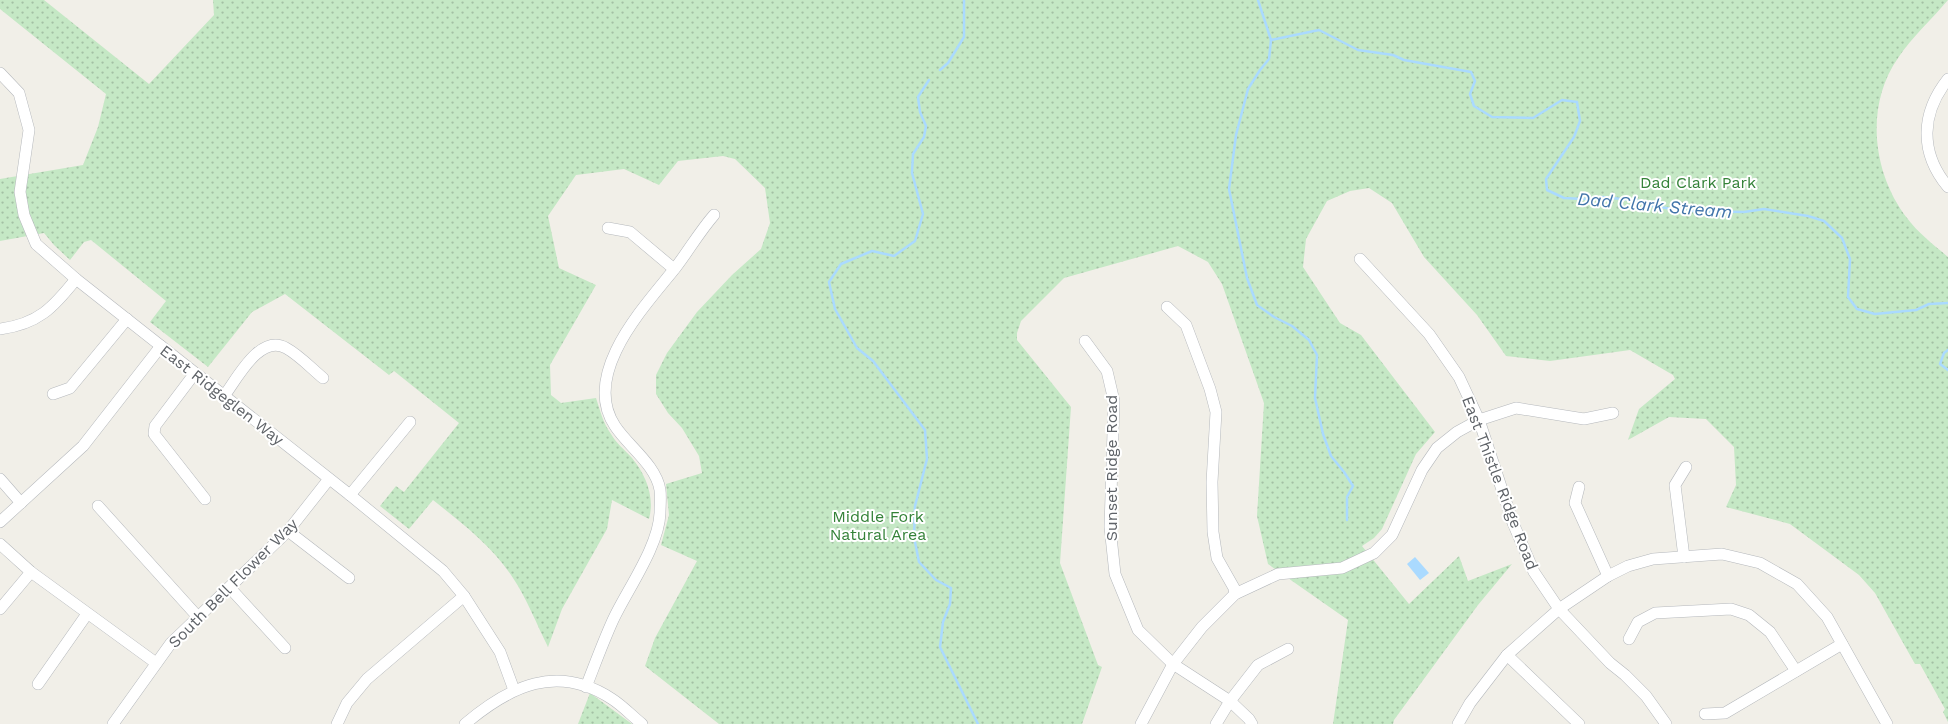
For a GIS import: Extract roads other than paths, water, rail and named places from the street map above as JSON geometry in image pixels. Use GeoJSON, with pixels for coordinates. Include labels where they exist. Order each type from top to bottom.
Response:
{"type":"FeatureCollection","features":[{"type":"Feature","properties":{"kind":"street","name":"East Ridgeglen Way"},"geometry":{"type":"LineString","coordinates":[[0,72],[19,93],[29,130],[20,192],[24,215],[36,244],[76,279],[350,495],[443,571],[464,596],[500,652],[514,690]]}},
{"type":"Feature","properties":{"kind":"street"},"geometry":{"type":"LineString","coordinates":[[1947,81],[1930,107],[1927,138],[1930,158],[1940,177],[1948,186]]}},
{"type":"Feature","properties":{"kind":"street"},"geometry":{"type":"LineString","coordinates":[[586,686],[614,619],[650,551],[660,516],[660,490],[652,471],[614,424],[605,401],[606,378],[613,356],[628,327],[714,215]]}},
{"type":"Feature","properties":{"kind":"street"},"geometry":{"type":"LineString","coordinates":[[608,228],[630,232],[674,269]]}},
{"type":"Feature","properties":{"kind":"street","name":"East Thistle Ridge Road"},"geometry":{"type":"LineString","coordinates":[[1360,259],[1429,334],[1459,378],[1479,420],[1515,528],[1534,572],[1559,609],[1610,663],[1646,696],[1666,724]]}},
{"type":"Feature","properties":{"kind":"street"},"geometry":{"type":"LineString","coordinates":[[0,329],[19,326],[45,312],[58,303],[76,279]]}},
{"type":"Feature","properties":{"kind":"street"},"geometry":{"type":"LineString","coordinates":[[1167,307],[1186,325],[1210,389],[1216,412],[1212,482],[1213,532],[1217,558],[1234,588],[1235,594]]}},
{"type":"Feature","properties":{"kind":"street"},"geometry":{"type":"LineString","coordinates":[[53,394],[70,388],[127,319]]}},
{"type":"Feature","properties":{"kind":"street","name":"Sunset Ridge Road"},"geometry":{"type":"LineString","coordinates":[[1085,341],[1107,371],[1114,401],[1110,527],[1115,574],[1138,630],[1173,664],[1230,701],[1249,718],[1252,724]]}},
{"type":"Feature","properties":{"kind":"street"},"geometry":{"type":"LineString","coordinates":[[224,396],[258,350],[272,345],[285,347],[323,378]]}},
{"type":"Feature","properties":{"kind":"street"},"geometry":{"type":"LineString","coordinates":[[0,522],[83,446],[161,346]]}},
{"type":"Feature","properties":{"kind":"street"},"geometry":{"type":"LineString","coordinates":[[195,373],[155,426],[154,434],[205,498]]}},
{"type":"Feature","properties":{"kind":"street"},"geometry":{"type":"LineString","coordinates":[[1142,724],[1173,664],[1202,627],[1235,594],[1278,574],[1342,568],[1374,553],[1392,535],[1422,470],[1437,448],[1456,432],[1479,420],[1516,408],[1584,419],[1613,413]]}},
{"type":"Feature","properties":{"kind":"street"},"geometry":{"type":"LineString","coordinates":[[350,495],[410,422]]}},
{"type":"Feature","properties":{"kind":"street"},"geometry":{"type":"LineString","coordinates":[[1684,557],[1675,485],[1686,467]]}},
{"type":"Feature","properties":{"kind":"street"},"geometry":{"type":"LineString","coordinates":[[0,479],[21,503]]}},
{"type":"Feature","properties":{"kind":"street","name":"South Bell Flower Way"},"geometry":{"type":"LineString","coordinates":[[113,724],[171,643],[288,531],[328,479]]}},
{"type":"Feature","properties":{"kind":"street"},"geometry":{"type":"LineString","coordinates":[[1578,487],[1575,503],[1608,576]]}},
{"type":"Feature","properties":{"kind":"street"},"geometry":{"type":"LineString","coordinates":[[98,506],[198,617]]}},
{"type":"Feature","properties":{"kind":"street"},"geometry":{"type":"LineString","coordinates":[[288,531],[349,578]]}},
{"type":"Feature","properties":{"kind":"street"},"geometry":{"type":"LineString","coordinates":[[0,544],[31,572],[156,663]]}},
{"type":"Feature","properties":{"kind":"street"},"geometry":{"type":"LineString","coordinates":[[1458,724],[1470,702],[1507,655],[1559,609],[1608,576],[1628,566],[1653,559],[1722,554],[1760,563],[1797,584],[1827,617],[1887,724]]}},
{"type":"Feature","properties":{"kind":"street"},"geometry":{"type":"LineString","coordinates":[[0,608],[31,572]]}},
{"type":"Feature","properties":{"kind":"street"},"geometry":{"type":"LineString","coordinates":[[230,588],[285,648]]}},
{"type":"Feature","properties":{"kind":"street"},"geometry":{"type":"LineString","coordinates":[[337,724],[347,703],[367,679],[464,596]]}},
{"type":"Feature","properties":{"kind":"street"},"geometry":{"type":"LineString","coordinates":[[1629,639],[1638,622],[1655,613],[1731,609],[1749,616],[1770,632],[1796,671]]}},
{"type":"Feature","properties":{"kind":"street"},"geometry":{"type":"LineString","coordinates":[[38,684],[87,614]]}},
{"type":"Feature","properties":{"kind":"street"},"geometry":{"type":"LineString","coordinates":[[1705,714],[1725,713],[1842,644]]}},
{"type":"Feature","properties":{"kind":"street"},"geometry":{"type":"LineString","coordinates":[[1216,724],[1230,701],[1258,665],[1288,649]]}},
{"type":"Feature","properties":{"kind":"street"},"geometry":{"type":"LineString","coordinates":[[1507,655],[1579,724]]}},
{"type":"Feature","properties":{"kind":"street"},"geometry":{"type":"LineString","coordinates":[[465,724],[482,710],[514,690],[549,680],[586,686],[612,699],[642,724]]}},
{"type":"Feature","properties":{"kind":"water"},"geometry":{"type":"Polygon","coordinates":[[[1415,557],[1429,573],[1420,580],[1407,564],[1415,557]]]}},
{"type":"Feature","properties":{"kind":"waterway"},"geometry":{"type":"LineString","coordinates":[[940,70],[948,63],[964,37],[964,0]]}},
{"type":"Feature","properties":{"kind":"waterway","name":"Dad Clark Stream"},"geometry":{"type":"LineString","coordinates":[[1258,0],[1271,40],[1319,30],[1358,50],[1393,55],[1404,60],[1471,72],[1475,81],[1470,94],[1474,106],[1492,117],[1533,118],[1562,100],[1577,102],[1580,121],[1574,137],[1546,179],[1547,190],[1564,198],[1603,197],[1641,201],[1652,206],[1687,211],[1744,212],[1764,209],[1808,216],[1824,221],[1842,238],[1850,259],[1848,297],[1857,309],[1875,314],[1916,310],[1929,304],[1948,303]]}},
{"type":"Feature","properties":{"kind":"waterway"},"geometry":{"type":"LineString","coordinates":[[1271,40],[1269,59],[1248,89],[1236,135],[1229,189],[1247,278],[1257,305],[1274,317],[1292,326],[1309,340],[1317,355],[1315,398],[1323,434],[1331,456],[1353,486],[1347,497],[1347,520]]}},
{"type":"Feature","properties":{"kind":"waterway"},"geometry":{"type":"LineString","coordinates":[[929,80],[918,97],[920,112],[926,126],[924,137],[913,154],[912,173],[923,214],[915,241],[894,256],[872,251],[841,264],[829,282],[835,309],[857,348],[873,361],[925,430],[927,459],[915,506],[914,537],[919,562],[936,580],[951,588],[950,604],[943,622],[940,647],[978,724]]}},
{"type":"Feature","properties":{"kind":"waterway","name":"Dad Clark Stream"},"geometry":{"type":"LineString","coordinates":[[1948,350],[1944,353],[1940,364],[1948,370]]}},
{"type":"Feature","properties":{"kind":"park label","name":"Dad Clark Park"},"geometry":{"type":"Point","coordinates":[1698,182]}},
{"type":"Feature","properties":{"kind":"park label","name":"Middle Fork Natural Area"},"geometry":{"type":"Point","coordinates":[878,525]}}]}
